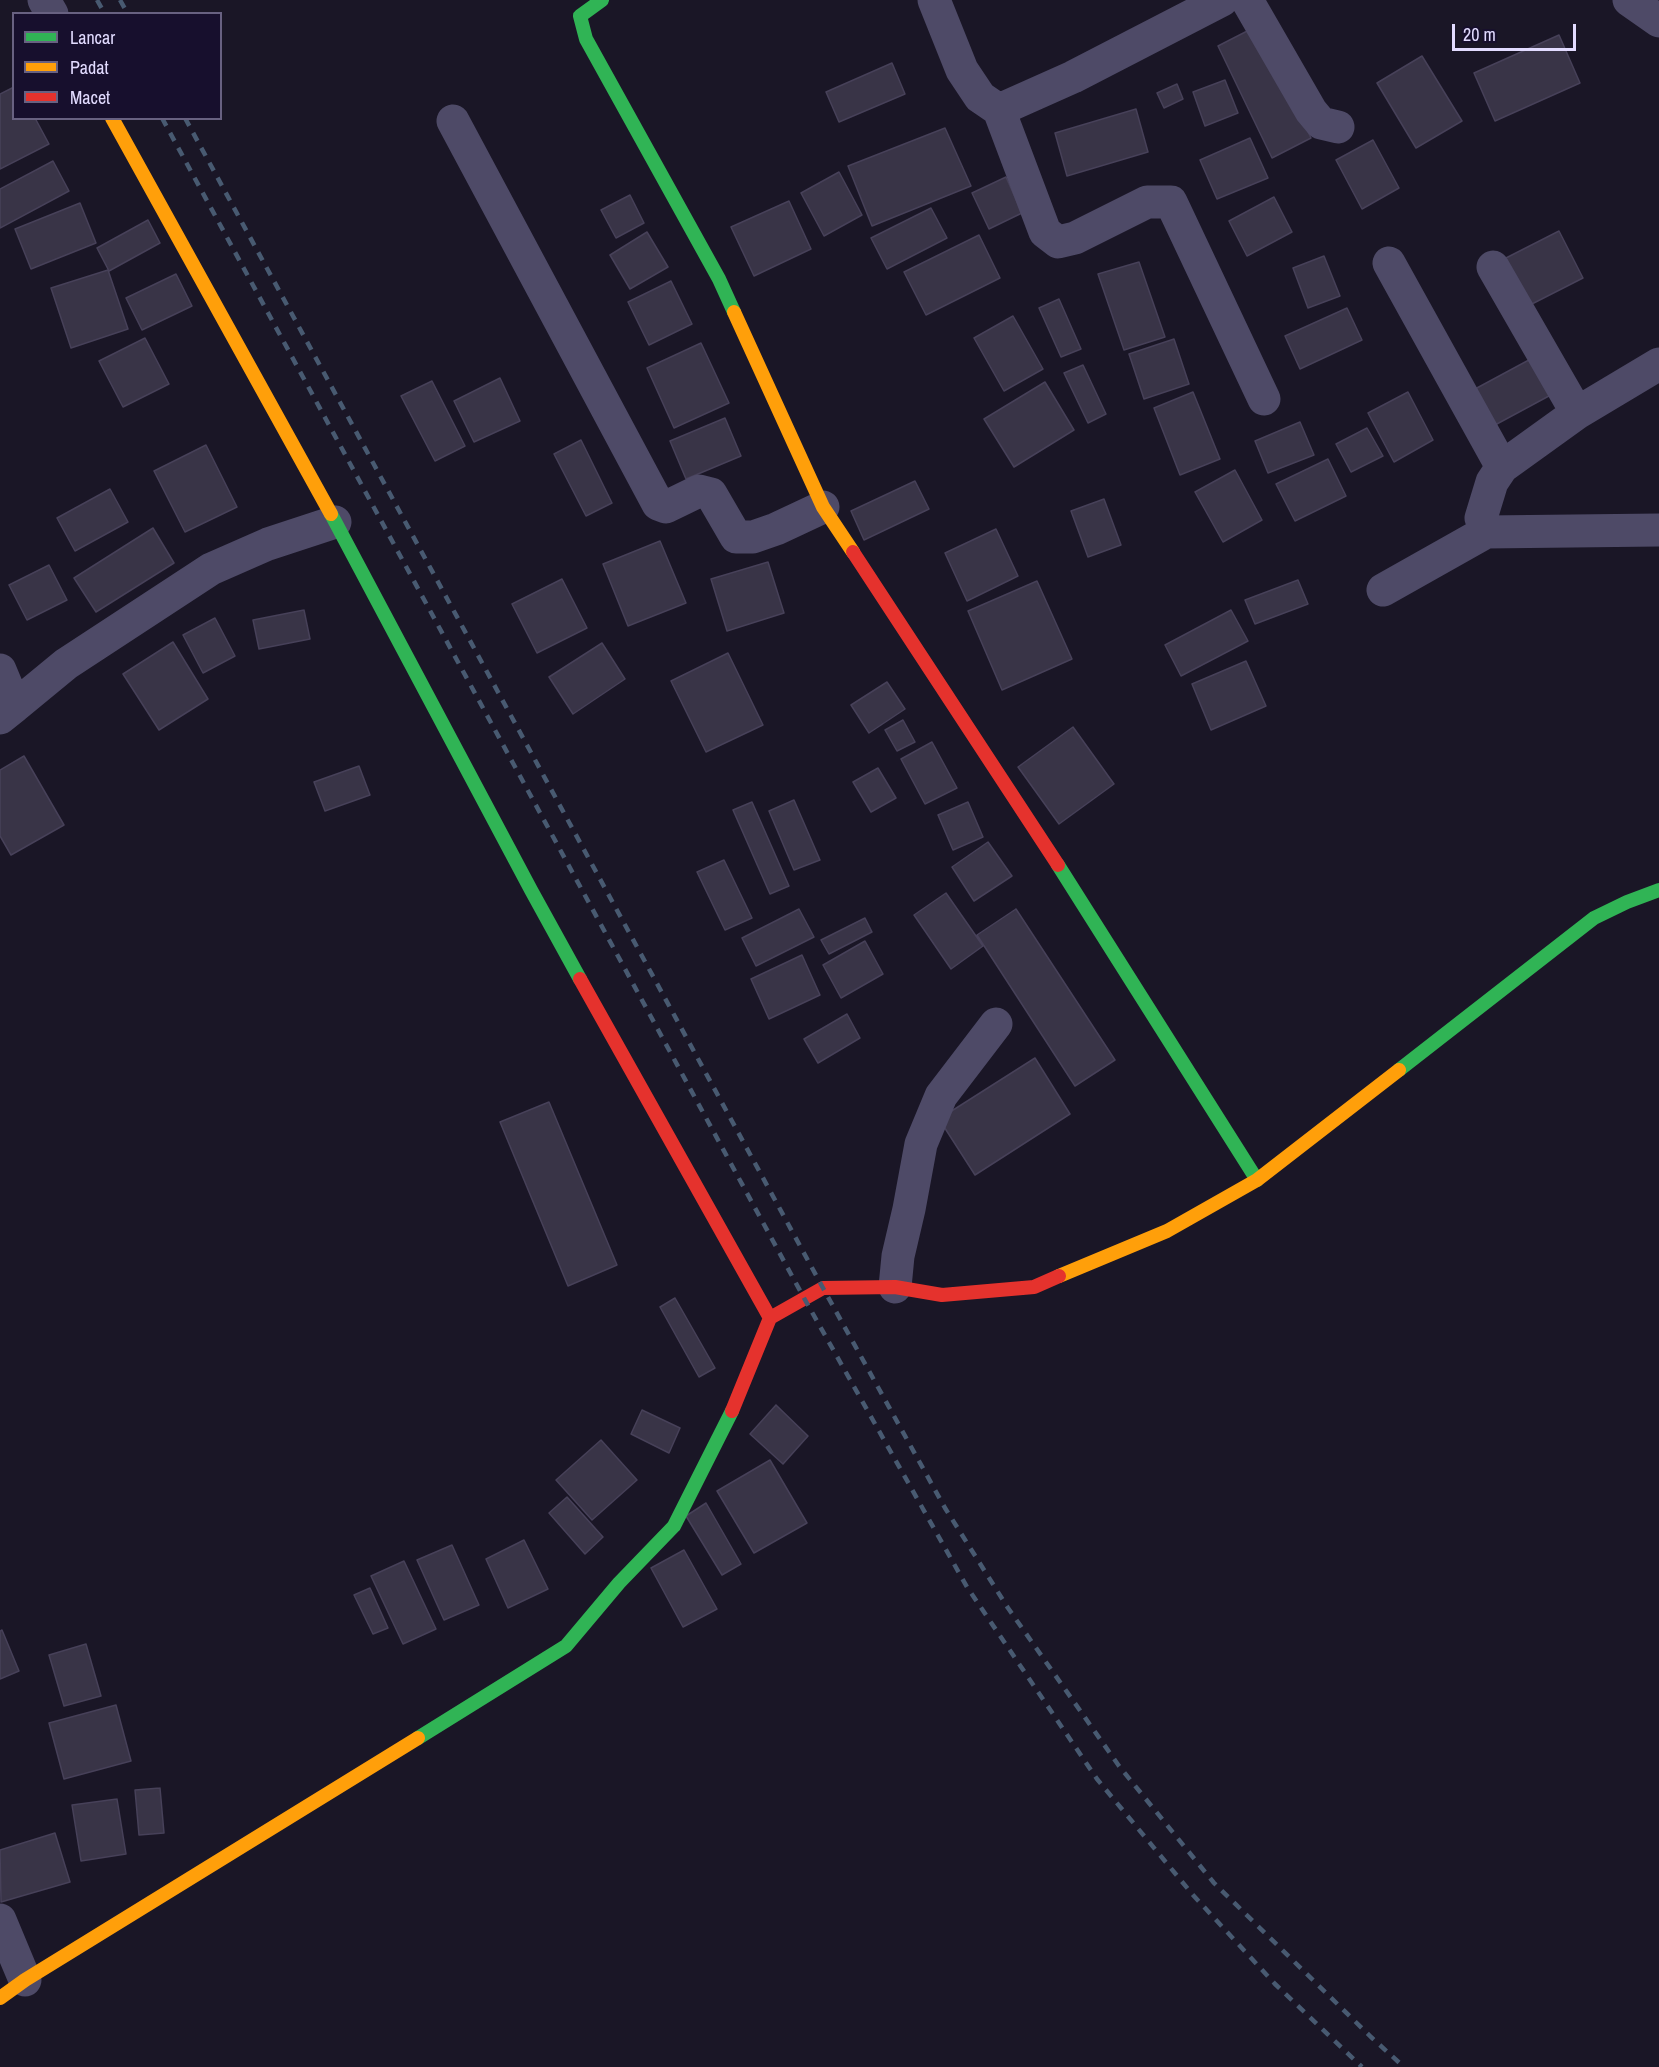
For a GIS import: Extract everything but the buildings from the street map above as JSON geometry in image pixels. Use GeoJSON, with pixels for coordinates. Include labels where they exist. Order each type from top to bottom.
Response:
{"type":"FeatureCollection","features":[{"type":"Feature","properties":{"kind":"street"},"geometry":{"type":"LineString","coordinates":[[602,0],[580,16],[586,39],[719,279],[823,507],[1047,848],[1257,1180]]}},
{"type":"Feature","properties":{"kind":"street"},"geometry":{"type":"LineString","coordinates":[[934,0],[962,70],[980,98],[999,110],[1045,232],[1058,242],[1075,238],[1147,202],[1171,202],[1264,399]]}},
{"type":"Feature","properties":{"kind":"street"},"geometry":{"type":"LineString","coordinates":[[999,110],[1073,76],[1222,0]]}},
{"type":"Feature","properties":{"kind":"street"},"geometry":{"type":"LineString","coordinates":[[1247,0],[1311,111],[1321,123],[1338,127]]}},
{"type":"Feature","properties":{"kind":"street"},"geometry":{"type":"LineString","coordinates":[[1629,0],[1659,21]]}},
{"type":"Feature","properties":{"kind":"street"},"geometry":{"type":"LineString","coordinates":[[113,120],[335,522],[531,890],[770,1318]]}},
{"type":"Feature","properties":{"kind":"street"},"geometry":{"type":"LineString","coordinates":[[453,121],[658,504],[666,507],[699,491],[711,494],[736,537],[753,537],[823,507]]}},
{"type":"Feature","properties":{"kind":"street"},"geometry":{"type":"LineString","coordinates":[[1389,263],[1502,467]]}},
{"type":"Feature","properties":{"kind":"street"},"geometry":{"type":"LineString","coordinates":[[1493,267],[1577,413]]}},
{"type":"Feature","properties":{"kind":"street"},"geometry":{"type":"LineString","coordinates":[[1486,532],[1481,518],[1492,482],[1502,467],[1577,413],[1659,363]]}},
{"type":"Feature","properties":{"kind":"street"},"geometry":{"type":"LineString","coordinates":[[0,670],[8,712],[66,664],[211,569],[268,544],[335,522]]}},
{"type":"Feature","properties":{"kind":"street"},"geometry":{"type":"LineString","coordinates":[[1383,590],[1486,532],[1659,530]]}},
{"type":"Feature","properties":{"kind":"street"},"geometry":{"type":"LineString","coordinates":[[0,1920],[12,1989],[566,1646],[619,1583],[674,1526],[726,1425],[770,1318],[823,1288],[895,1287],[942,1295],[1034,1287],[1167,1231],[1257,1180],[1594,918],[1659,890]]}},
{"type":"Feature","properties":{"kind":"street"},"geometry":{"type":"LineString","coordinates":[[895,1287],[898,1256],[921,1144],[941,1096],[996,1024]]}},
{"type":"Feature","properties":{"kind":"railway"},"geometry":{"type":"LineString","coordinates":[[97,0],[104,12]]}},
{"type":"Feature","properties":{"kind":"railway"},"geometry":{"type":"LineString","coordinates":[[120,0],[127,12]]}},
{"type":"Feature","properties":{"kind":"railway"},"geometry":{"type":"LineString","coordinates":[[163,120],[804,1298],[967,1587],[1097,1779],[1193,1895],[1275,1984],[1362,2067]]}},
{"type":"Feature","properties":{"kind":"railway"},"geometry":{"type":"LineString","coordinates":[[186,120],[945,1508],[1008,1608],[1119,1766],[1214,1883],[1404,2067]]}},
{"type":"Feature","properties":{"kind":"traffic: fast"},"geometry":{"type":"LineString","coordinates":[[602,0],[580,16],[586,39],[719,279],[734,312]]}},
{"type":"Feature","properties":{"kind":"traffic: fast"},"geometry":{"type":"LineString","coordinates":[[331,514],[580,979]]}},
{"type":"Feature","properties":{"kind":"traffic: fast"},"geometry":{"type":"LineString","coordinates":[[1058,865],[1257,1180]]}},
{"type":"Feature","properties":{"kind":"traffic: fast"},"geometry":{"type":"LineString","coordinates":[[1399,1070],[1594,918],[1659,890]]}},
{"type":"Feature","properties":{"kind":"traffic: fast"},"geometry":{"type":"LineString","coordinates":[[418,1738],[566,1646],[619,1583],[674,1526],[732,1411]]}},
{"type":"Feature","properties":{"kind":"traffic: slow"},"geometry":{"type":"LineString","coordinates":[[113,120],[331,514]]}},
{"type":"Feature","properties":{"kind":"traffic: slow"},"geometry":{"type":"LineString","coordinates":[[734,312],[823,507],[853,552]]}},
{"type":"Feature","properties":{"kind":"traffic: slow"},"geometry":{"type":"LineString","coordinates":[[1059,1276],[1167,1231],[1257,1180],[1399,1070]]}},
{"type":"Feature","properties":{"kind":"traffic: slow"},"geometry":{"type":"LineString","coordinates":[[0,1998],[25,1980],[418,1738]]}},
{"type":"Feature","properties":{"kind":"traffic: jam"},"geometry":{"type":"LineString","coordinates":[[853,552],[1058,865]]}},
{"type":"Feature","properties":{"kind":"traffic: jam"},"geometry":{"type":"LineString","coordinates":[[580,979],[770,1318]]}},
{"type":"Feature","properties":{"kind":"traffic: jam"},"geometry":{"type":"LineString","coordinates":[[732,1411],[770,1318],[823,1288],[895,1287],[942,1295],[1034,1287],[1059,1276]]}}]}
